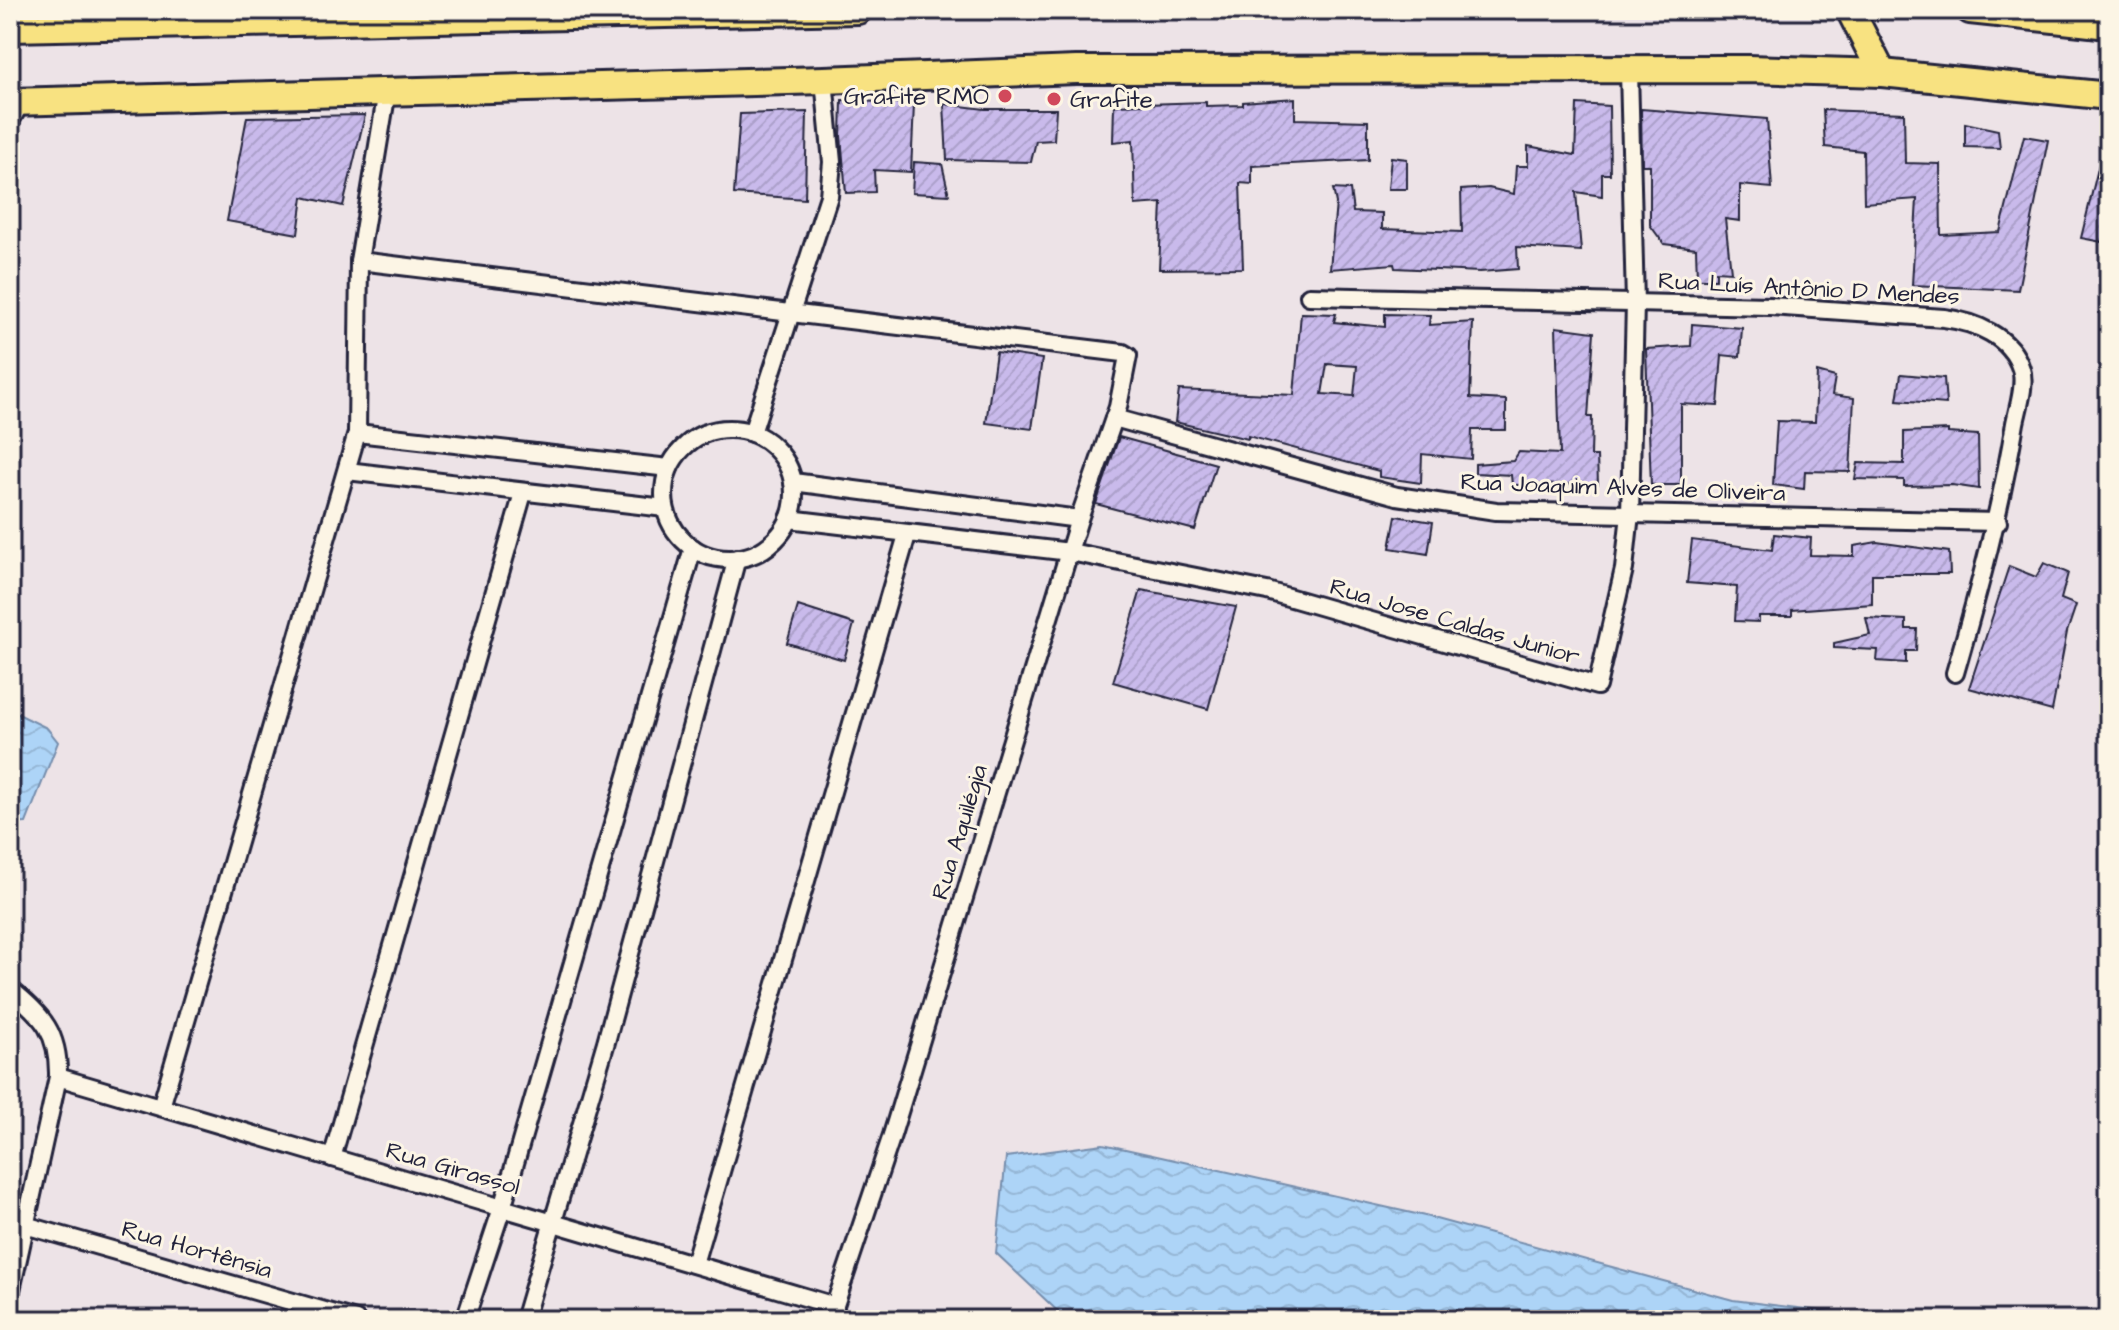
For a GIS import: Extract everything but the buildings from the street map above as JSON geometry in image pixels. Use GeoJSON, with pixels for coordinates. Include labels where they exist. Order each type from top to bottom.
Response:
{"type":"FeatureCollection","features":[{"type":"Feature","properties":{"kind":"main road"},"geometry":{"type":"LineString","coordinates":[[10,28],[858,10]]}},
{"type":"Feature","properties":{"kind":"main road"},"geometry":{"type":"LineString","coordinates":[[1850,10],[1882,73]]}},
{"type":"Feature","properties":{"kind":"main road"},"geometry":{"type":"LineString","coordinates":[[1970,10],[2109,25]]}},
{"type":"Feature","properties":{"kind":"main road"},"geometry":{"type":"LineString","coordinates":[[14,109],[387,91],[1076,70],[1748,69],[1882,73],[2109,96]]}},
{"type":"Feature","properties":{"kind":"street","name":"Rua Jose Caldas Junior"},"geometry":{"type":"LineString","coordinates":[[1070,552],[1267,591],[1595,687],[1624,569],[1630,514],[1635,303],[1629,71]]}},
{"type":"Feature","properties":{"kind":"street"},"geometry":{"type":"LineString","coordinates":[[752,433],[794,313],[832,182],[824,80]]}},
{"type":"Feature","properties":{"kind":"street"},"geometry":{"type":"LineString","coordinates":[[161,1107],[357,433],[359,261],[387,91]]}},
{"type":"Feature","properties":{"kind":"street"},"geometry":{"type":"LineString","coordinates":[[359,261],[794,313]]}},
{"type":"Feature","properties":{"kind":"street","name":"Rua Luís Antônio D Mendes"},"geometry":{"type":"LineString","coordinates":[[1309,296],[1635,303],[1865,313],[1968,321],[1983,328],[2007,346],[2023,377],[1998,522],[1955,673]]}},
{"type":"Feature","properties":{"kind":"street","name":"Rua Aquilégia"},"geometry":{"type":"LineString","coordinates":[[794,313],[1128,356],[1114,418],[1079,519],[892,1135],[832,1313]]}},
{"type":"Feature","properties":{"kind":"street","name":"Rua Joaquim Alves de Oliveira"},"geometry":{"type":"LineString","coordinates":[[1114,418],[1397,496],[1496,511],[1998,522]]}},
{"type":"Feature","properties":{"kind":"street"},"geometry":{"type":"LineString","coordinates":[[732,428],[752,433],[771,444],[786,461],[793,482],[794,501],[789,519],[769,546],[737,558],[722,559],[693,548],[680,537],[665,508],[664,488],[669,468],[686,445],[712,430],[732,428]]}},
{"type":"Feature","properties":{"kind":"street"},"geometry":{"type":"LineString","coordinates":[[357,433],[669,468]]}},
{"type":"Feature","properties":{"kind":"street"},"geometry":{"type":"LineString","coordinates":[[347,471],[665,508]]}},
{"type":"Feature","properties":{"kind":"street"},"geometry":{"type":"LineString","coordinates":[[793,482],[1079,519]]}},
{"type":"Feature","properties":{"kind":"street"},"geometry":{"type":"LineString","coordinates":[[332,1158],[523,493]]}},
{"type":"Feature","properties":{"kind":"street"},"geometry":{"type":"LineString","coordinates":[[789,519],[1070,552]]}},
{"type":"Feature","properties":{"kind":"street"},"geometry":{"type":"LineString","coordinates":[[694,1264],[907,535]]}},
{"type":"Feature","properties":{"kind":"street"},"geometry":{"type":"LineString","coordinates":[[465,1320],[502,1208],[693,548]]}},
{"type":"Feature","properties":{"kind":"street"},"geometry":{"type":"LineString","coordinates":[[524,1320],[606,1042],[737,558]]}},
{"type":"Feature","properties":{"kind":"street"},"geometry":{"type":"LineString","coordinates":[[10,989],[53,1034],[59,1054],[58,1077],[10,1295]]}},
{"type":"Feature","properties":{"kind":"street","name":"Rua Girassol"},"geometry":{"type":"LineString","coordinates":[[58,1077],[694,1264],[832,1313]]}},
{"type":"Feature","properties":{"kind":"street","name":"Rua Hortênsia"},"geometry":{"type":"LineString","coordinates":[[25,1225],[356,1320]]}},
{"type":"Feature","properties":{"kind":"water"},"geometry":{"type":"Polygon","coordinates":[[[10,710],[47,728],[58,742],[26,823],[10,824],[10,710]]]}},
{"type":"Feature","properties":{"kind":"water"},"geometry":{"type":"Polygon","coordinates":[[[1103,1144],[1425,1216],[1733,1300],[1895,1320],[1067,1320],[996,1253],[1006,1157],[1103,1144]]]}},
{"type":"Feature","properties":{"kind":"place","name":"Grafite RMO"},"geometry":{"type":"Point","coordinates":[1005,96]}},
{"type":"Feature","properties":{"kind":"place","name":"Grafite"},"geometry":{"type":"Point","coordinates":[1054,99]}}]}
